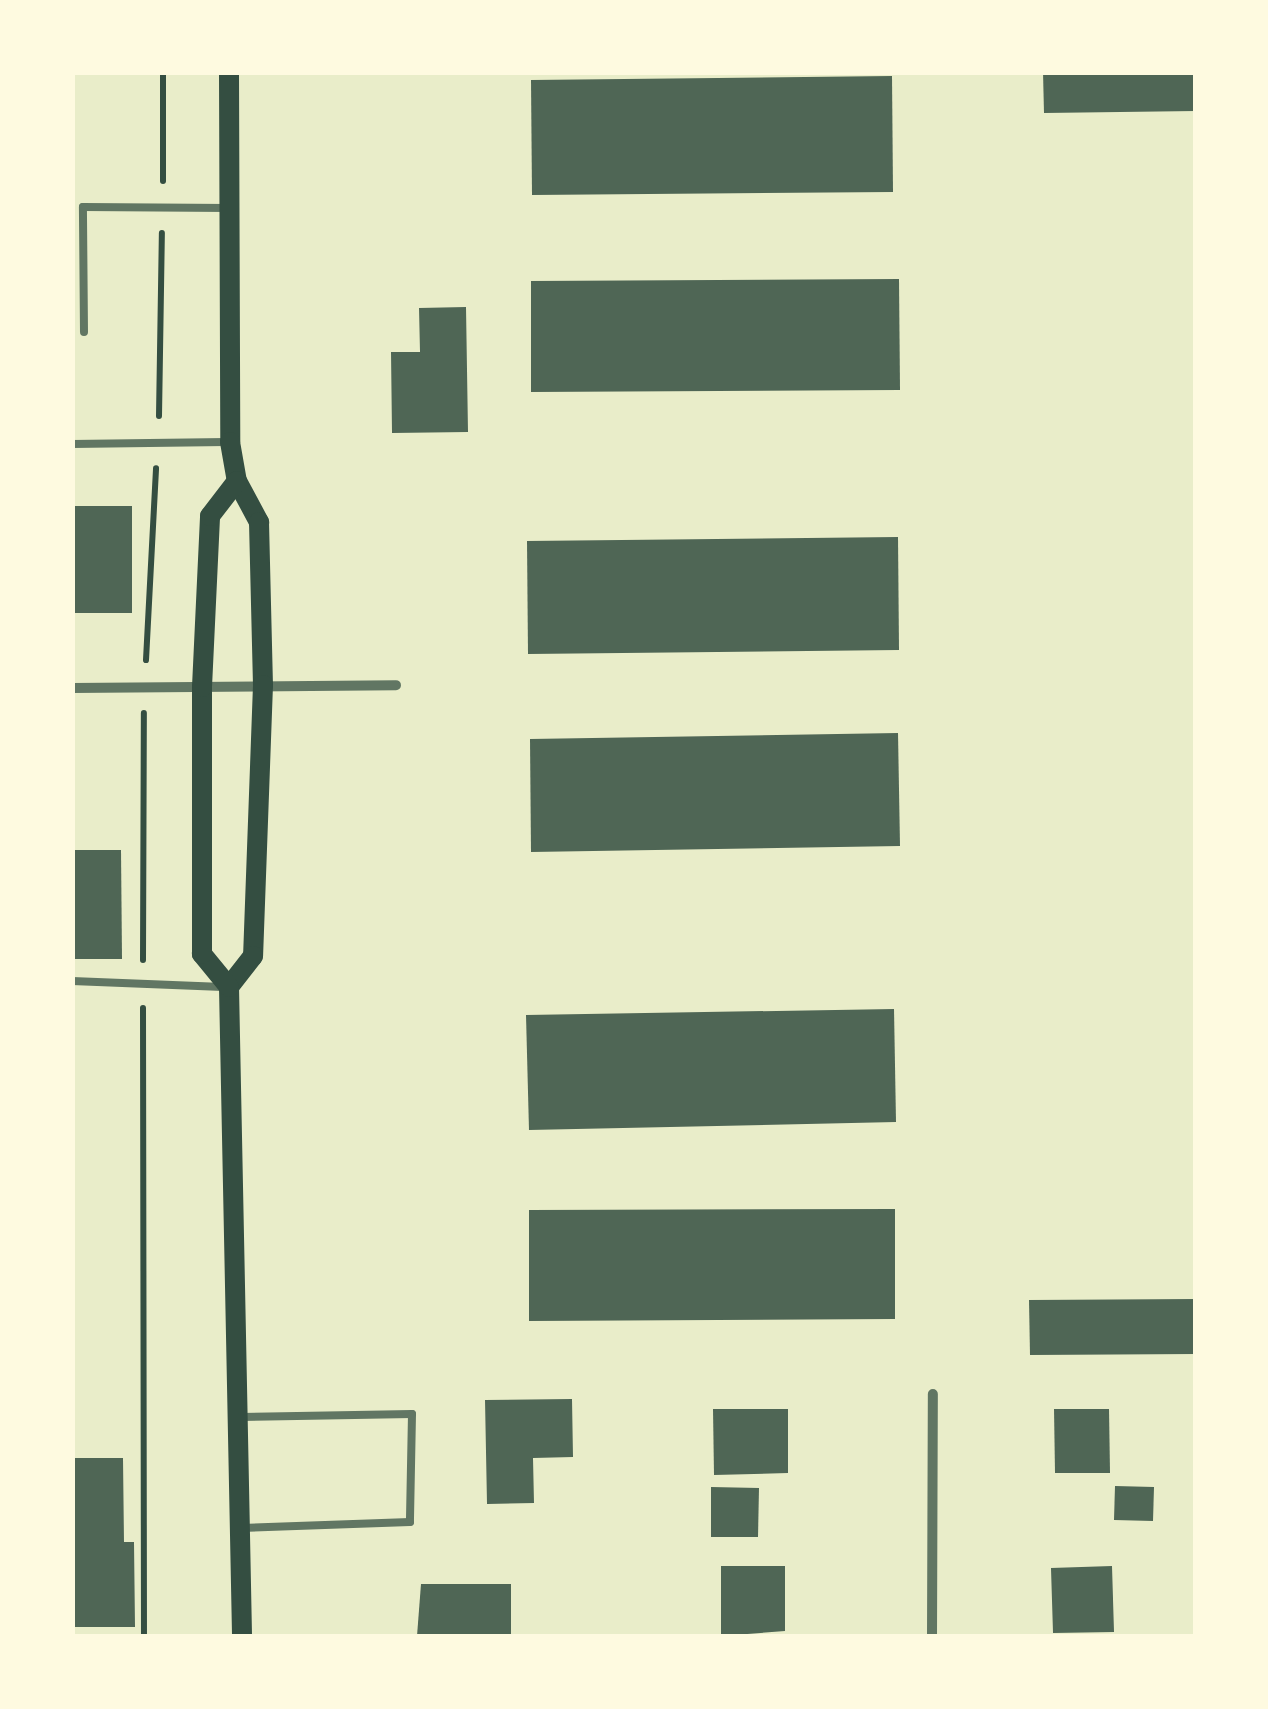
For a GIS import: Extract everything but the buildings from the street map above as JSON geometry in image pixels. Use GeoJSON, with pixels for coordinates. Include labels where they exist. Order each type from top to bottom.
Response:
{"type":"FeatureCollection","features":[{"type":"Feature","properties":{"kind":"main road"},"geometry":{"type":"LineString","coordinates":[[229,72],[230,442],[237,481],[258,522],[263,685],[252,956],[229,987]]}},
{"type":"Feature","properties":{"kind":"main road"},"geometry":{"type":"LineString","coordinates":[[237,481],[210,516],[202,687],[202,954],[229,987],[242,1636]]}},
{"type":"Feature","properties":{"kind":"street"},"geometry":{"type":"LineString","coordinates":[[72,688],[396,686]]}},
{"type":"Feature","properties":{"kind":"street"},"geometry":{"type":"LineString","coordinates":[[932,1636],[933,1394]]}},
{"type":"Feature","properties":{"kind":"lane"},"geometry":{"type":"LineString","coordinates":[[84,332],[83,207],[229,208]]}},
{"type":"Feature","properties":{"kind":"lane"},"geometry":{"type":"LineString","coordinates":[[72,444],[230,442]]}},
{"type":"Feature","properties":{"kind":"lane"},"geometry":{"type":"LineString","coordinates":[[72,982],[229,987]]}},
{"type":"Feature","properties":{"kind":"lane"},"geometry":{"type":"LineString","coordinates":[[240,1417],[412,1414],[410,1522],[241,1528]]}},
{"type":"Feature","properties":{"kind":"path"},"geometry":{"type":"LineString","coordinates":[[146,639],[158,443],[163,72]]}},
{"type":"Feature","properties":{"kind":"path"},"geometry":{"type":"LineString","coordinates":[[143,732],[144,1636]]}}]}
